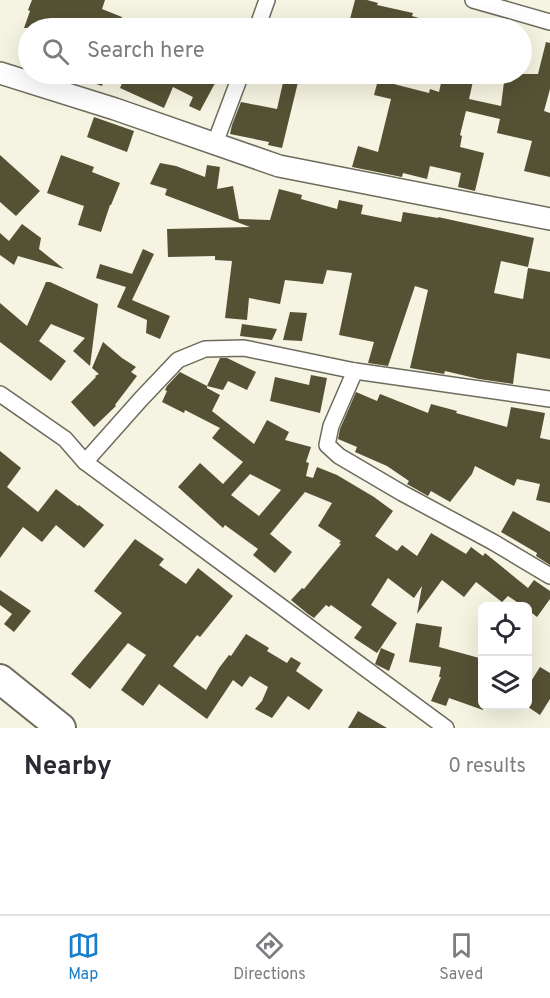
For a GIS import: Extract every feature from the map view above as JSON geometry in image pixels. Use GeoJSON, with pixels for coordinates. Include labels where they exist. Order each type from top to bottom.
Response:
{"type":"FeatureCollection","features":[{"type":"Feature","properties":{"kind":"highway"},"geometry":{"type":"LineString","coordinates":[[0,679],[61,728]]}},
{"type":"Feature","properties":{"kind":"street"},"geometry":{"type":"LineString","coordinates":[[261,18],[267,0]]}},
{"type":"Feature","properties":{"kind":"street"},"geometry":{"type":"LineString","coordinates":[[473,0],[550,22]]}},
{"type":"Feature","properties":{"kind":"street"},"geometry":{"type":"LineString","coordinates":[[0,72],[18,78]]}},
{"type":"Feature","properties":{"kind":"street"},"geometry":{"type":"LineString","coordinates":[[37,84],[279,166],[550,219]]}},
{"type":"Feature","properties":{"kind":"street"},"geometry":{"type":"LineString","coordinates":[[215,143],[237,84]]}},
{"type":"Feature","properties":{"kind":"street"},"geometry":{"type":"LineString","coordinates":[[85,462],[178,360],[205,349],[244,348],[355,371],[550,399]]}},
{"type":"Feature","properties":{"kind":"street"},"geometry":{"type":"LineString","coordinates":[[355,371],[331,426],[327,445],[339,456],[550,576]]}},
{"type":"Feature","properties":{"kind":"street"},"geometry":{"type":"LineString","coordinates":[[0,394],[65,439],[85,462],[446,728]]}},
{"type":"Feature","properties":{"kind":"building"},"geometry":{"type":"Polygon","coordinates":[[[32,0],[105,0],[102,9],[122,17],[28,18],[30,11],[28,10],[32,0]]]}},
{"type":"Feature","properties":{"kind":"building"},"geometry":{"type":"Polygon","coordinates":[[[355,0],[367,0],[378,3],[377,5],[413,13],[412,16],[419,18],[350,18],[355,0]]]}},
{"type":"Feature","properties":{"kind":"building"},"geometry":{"type":"Polygon","coordinates":[[[546,42],[550,43],[550,89],[544,111],[550,113],[550,177],[524,171],[532,141],[497,133],[500,119],[466,111],[460,135],[462,136],[460,147],[484,153],[475,191],[458,187],[461,173],[430,166],[427,179],[403,173],[402,177],[352,167],[358,146],[378,152],[391,99],[374,95],[377,84],[394,84],[429,93],[430,89],[439,92],[441,84],[472,84],[469,99],[501,106],[504,84],[532,84],[532,74],[538,74],[546,42]]]}},
{"type":"Feature","properties":{"kind":"building"},"geometry":{"type":"Polygon","coordinates":[[[122,84],[215,84],[200,111],[189,106],[193,97],[173,87],[164,108],[120,88],[122,84]]]}},
{"type":"Feature","properties":{"kind":"building"},"geometry":{"type":"Polygon","coordinates":[[[283,84],[298,84],[282,148],[268,145],[269,142],[230,134],[241,102],[277,109],[283,84]]]}},
{"type":"Feature","properties":{"kind":"building"},"geometry":{"type":"Polygon","coordinates":[[[94,117],[134,131],[127,152],[87,137],[94,117]]]}},
{"type":"Feature","properties":{"kind":"building"},"geometry":{"type":"Polygon","coordinates":[[[0,155],[40,191],[16,216],[0,202],[0,155]]]}},
{"type":"Feature","properties":{"kind":"building"},"geometry":{"type":"Polygon","coordinates":[[[61,155],[94,167],[92,172],[120,183],[101,232],[78,225],[84,206],[47,193],[61,155]]]}},
{"type":"Feature","properties":{"kind":"building"},"geometry":{"type":"Polygon","coordinates":[[[160,163],[176,166],[205,177],[207,165],[220,167],[217,189],[233,186],[239,219],[270,220],[279,189],[302,195],[301,199],[337,209],[339,200],[363,205],[361,214],[401,222],[403,212],[438,217],[534,238],[528,267],[501,261],[494,293],[523,299],[528,268],[550,272],[550,359],[517,353],[513,384],[445,371],[444,374],[410,368],[428,290],[415,286],[388,366],[368,363],[374,342],[339,335],[352,273],[327,270],[323,284],[285,280],[280,304],[249,298],[247,320],[225,318],[232,261],[215,260],[215,256],[168,257],[167,229],[250,227],[165,195],[167,189],[150,184],[160,163]]]}},
{"type":"Feature","properties":{"kind":"building"},"geometry":{"type":"Polygon","coordinates":[[[22,224],[41,238],[39,249],[64,269],[18,256],[14,265],[0,255],[0,233],[9,241],[22,224]]]}},
{"type":"Feature","properties":{"kind":"building"},"geometry":{"type":"Polygon","coordinates":[[[143,249],[154,254],[132,300],[170,316],[160,339],[146,333],[147,320],[117,307],[126,287],[96,278],[100,264],[132,274],[143,249]]]}},
{"type":"Feature","properties":{"kind":"building"},"geometry":{"type":"Polygon","coordinates":[[[46,282],[98,304],[90,366],[73,351],[85,338],[51,324],[39,341],[66,361],[51,381],[0,342],[0,303],[27,326],[46,282]]]}},
{"type":"Feature","properties":{"kind":"building"},"geometry":{"type":"Polygon","coordinates":[[[290,312],[307,313],[302,341],[283,340],[290,312]]]}},
{"type":"Feature","properties":{"kind":"building"},"geometry":{"type":"Polygon","coordinates":[[[242,324],[277,329],[272,340],[240,336],[242,324]]]}},
{"type":"Feature","properties":{"kind":"building"},"geometry":{"type":"Polygon","coordinates":[[[103,342],[136,367],[131,372],[137,376],[116,406],[94,427],[71,402],[99,374],[92,368],[103,342]]]}},
{"type":"Feature","properties":{"kind":"building"},"geometry":{"type":"Polygon","coordinates":[[[220,358],[227,358],[256,372],[247,390],[228,381],[223,390],[207,386],[220,358]]]}},
{"type":"Feature","properties":{"kind":"building"},"geometry":{"type":"Polygon","coordinates":[[[180,372],[207,386],[220,395],[212,411],[254,444],[267,420],[289,432],[285,440],[311,447],[306,462],[309,463],[306,476],[313,478],[317,467],[337,475],[393,511],[375,536],[397,551],[402,545],[417,556],[431,533],[466,554],[471,547],[483,556],[485,553],[528,588],[534,580],[550,591],[550,599],[537,617],[532,613],[532,602],[517,602],[508,596],[502,602],[476,582],[464,597],[442,580],[417,614],[422,586],[414,598],[388,578],[371,605],[397,623],[377,653],[354,638],[362,627],[331,605],[329,607],[326,605],[314,618],[291,600],[302,588],[304,589],[341,544],[339,543],[341,541],[318,526],[332,503],[305,492],[270,534],[292,552],[275,573],[253,555],[258,549],[225,525],[223,528],[178,487],[200,463],[223,484],[243,462],[212,438],[220,428],[185,410],[184,413],[162,402],[167,386],[180,372]],[[250,474],[231,495],[259,516],[281,490],[250,474]]]}},
{"type":"Feature","properties":{"kind":"building"},"geometry":{"type":"Polygon","coordinates":[[[311,375],[327,378],[320,413],[270,401],[275,377],[309,385],[311,375]]]}},
{"type":"Feature","properties":{"kind":"building"},"geometry":{"type":"Polygon","coordinates":[[[356,392],[377,401],[380,394],[428,413],[431,404],[507,427],[511,407],[545,413],[540,438],[550,440],[550,503],[536,500],[540,484],[517,479],[514,486],[475,466],[472,474],[450,502],[431,491],[428,496],[407,484],[409,481],[387,466],[355,452],[357,447],[338,439],[356,392]]]}},
{"type":"Feature","properties":{"kind":"building"},"geometry":{"type":"Polygon","coordinates":[[[0,451],[21,468],[7,487],[38,512],[56,489],[104,525],[84,548],[56,525],[42,542],[23,527],[0,558],[0,451]]]}},
{"type":"Feature","properties":{"kind":"building"},"geometry":{"type":"Polygon","coordinates":[[[513,511],[550,532],[550,565],[536,556],[537,553],[501,532],[513,511]]]}},
{"type":"Feature","properties":{"kind":"building"},"geometry":{"type":"Polygon","coordinates":[[[135,539],[164,559],[159,565],[186,584],[198,568],[233,596],[200,637],[197,635],[173,666],[206,690],[219,668],[229,655],[231,656],[246,634],[269,648],[267,651],[287,663],[291,657],[301,663],[296,671],[323,690],[309,710],[288,696],[272,718],[255,709],[262,701],[268,687],[250,676],[242,687],[233,680],[207,719],[159,684],[143,706],[121,690],[146,655],[128,643],[90,689],[71,674],[122,613],[94,591],[135,539]]]}},
{"type":"Feature","properties":{"kind":"building"},"geometry":{"type":"Polygon","coordinates":[[[0,590],[31,611],[14,632],[4,624],[12,614],[0,605],[0,590]]]}},
{"type":"Feature","properties":{"kind":"building"},"geometry":{"type":"Polygon","coordinates":[[[416,623],[442,627],[439,647],[478,658],[478,708],[449,698],[446,706],[431,701],[441,677],[439,677],[441,667],[409,662],[416,623]]]}},
{"type":"Feature","properties":{"kind":"building"},"geometry":{"type":"Polygon","coordinates":[[[381,648],[395,654],[389,671],[375,664],[381,648]]]}},
{"type":"Feature","properties":{"kind":"building"},"geometry":{"type":"Polygon","coordinates":[[[540,667],[550,673],[550,699],[540,715],[532,710],[532,680],[540,667]]]}},
{"type":"Feature","properties":{"kind":"building"},"geometry":{"type":"Polygon","coordinates":[[[358,711],[387,728],[348,728],[358,711]]]}}]}
